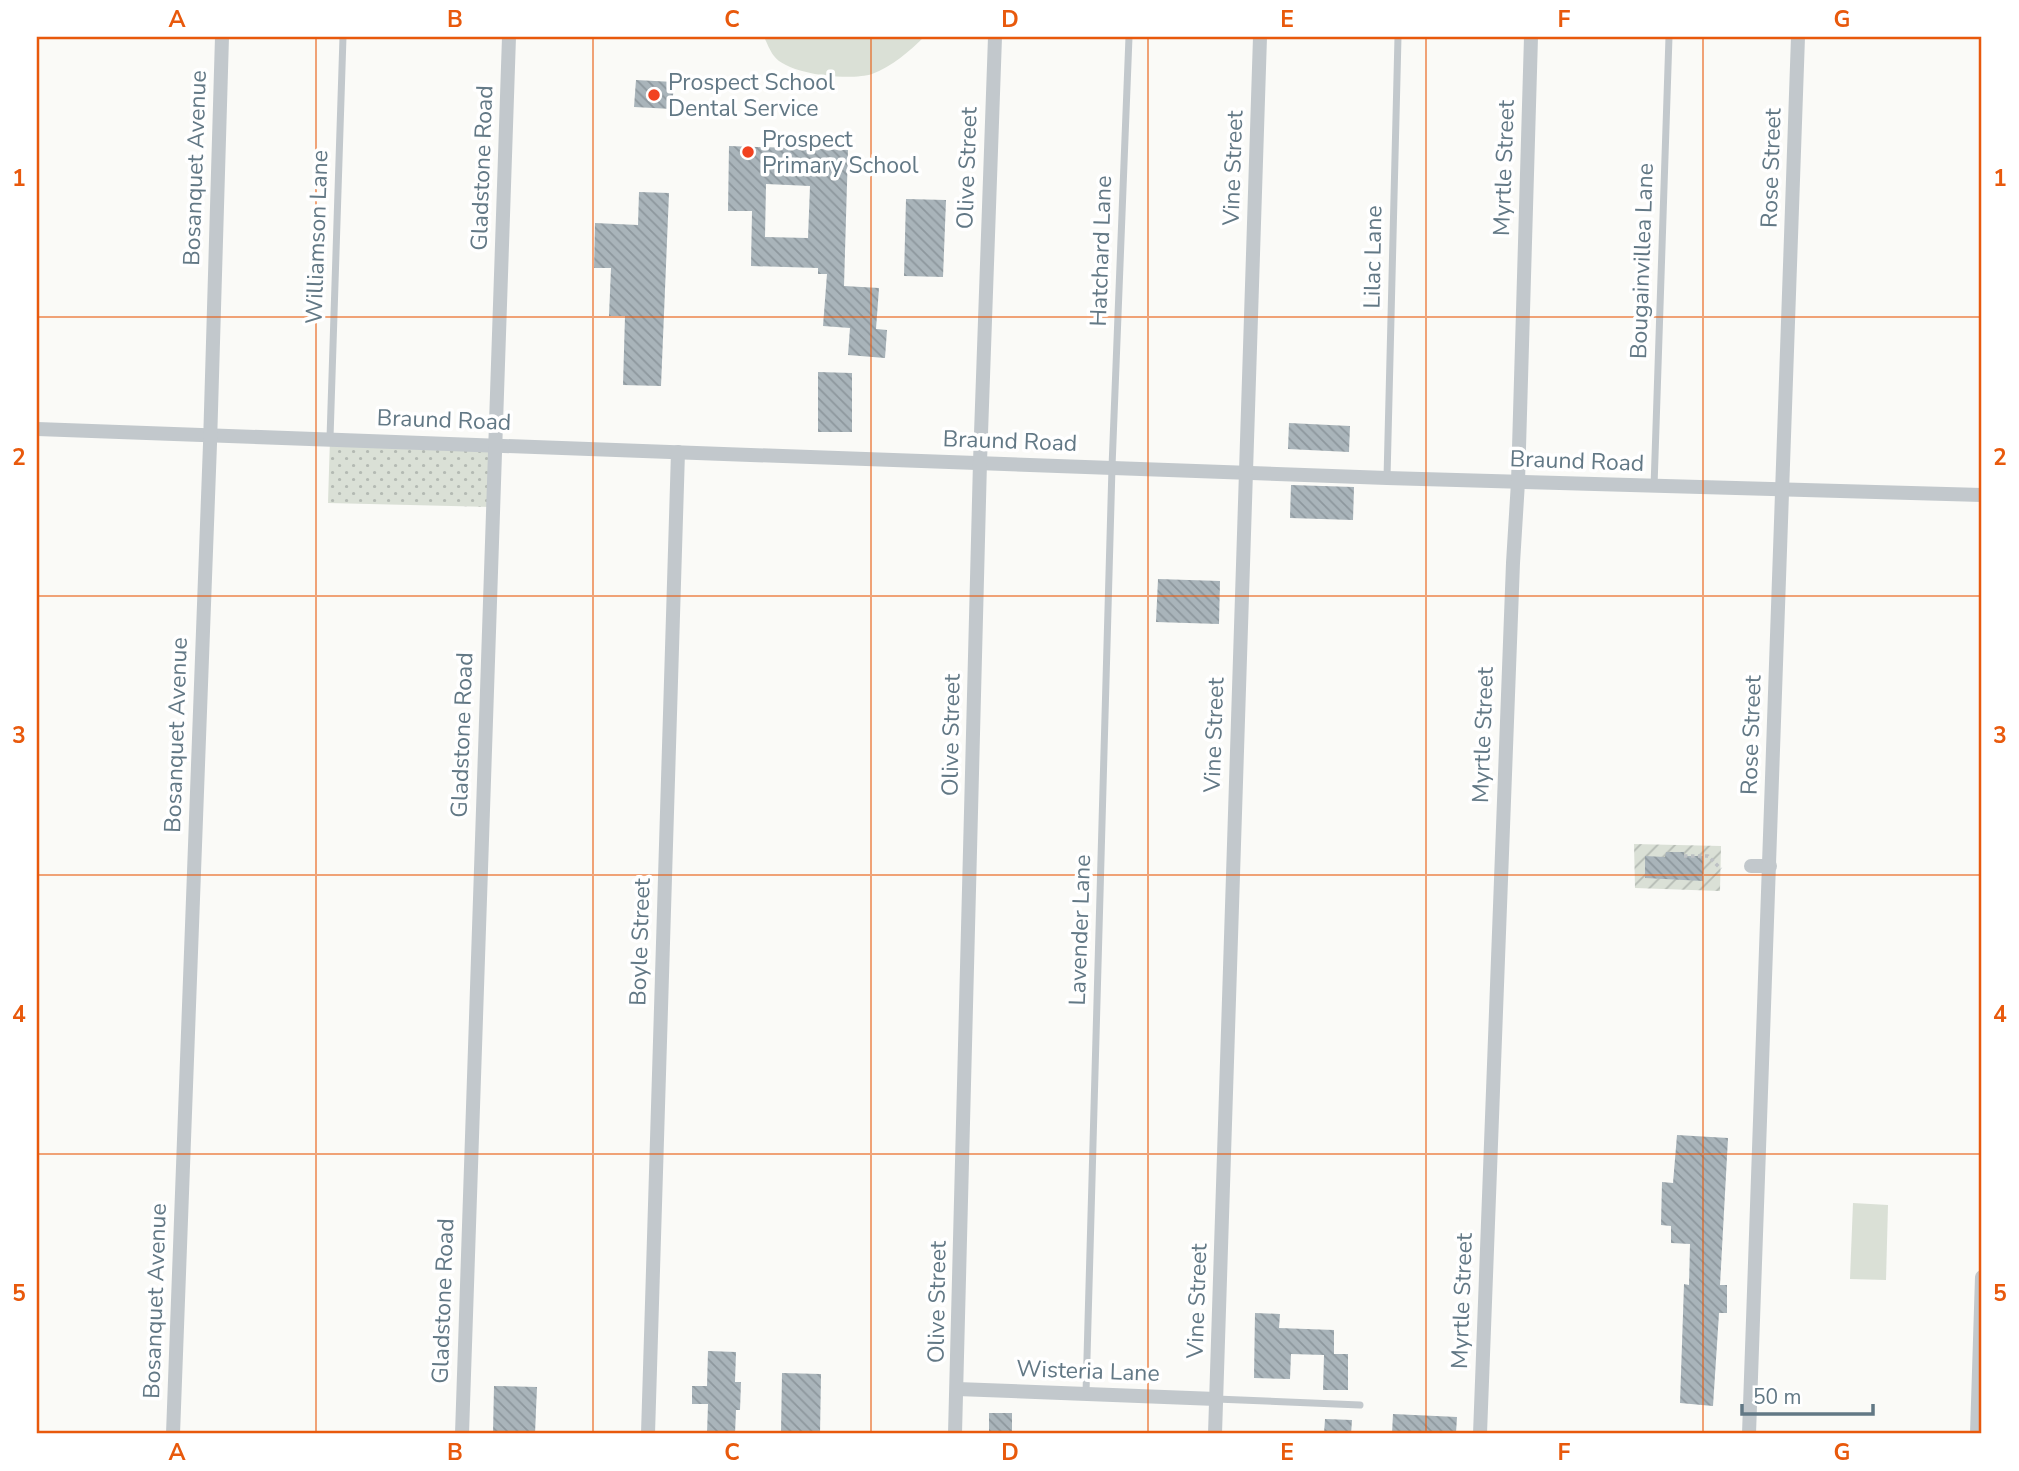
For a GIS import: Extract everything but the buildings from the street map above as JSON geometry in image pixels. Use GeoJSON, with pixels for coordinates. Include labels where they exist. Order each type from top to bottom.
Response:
{"type":"FeatureCollection","features":[{"type":"Feature","properties":{"kind":"street","name":"Bosanquet Avenue"},"geometry":{"type":"LineString","coordinates":[[173,1434],[222,37]]}},
{"type":"Feature","properties":{"kind":"street","name":"Gladstone Road"},"geometry":{"type":"LineString","coordinates":[[462,1434],[509,37]]}},
{"type":"Feature","properties":{"kind":"street","name":"Olive Street"},"geometry":{"type":"LineString","coordinates":[[955,1434],[980,463],[995,37]]}},
{"type":"Feature","properties":{"kind":"street","name":"Vine Street"},"geometry":{"type":"LineString","coordinates":[[1215,1434],[1260,37]]}},
{"type":"Feature","properties":{"kind":"street","name":"Myrtle Street"},"geometry":{"type":"LineString","coordinates":[[1480,1434],[1518,482],[1531,37]]}},
{"type":"Feature","properties":{"kind":"street","name":"Rose Street"},"geometry":{"type":"LineString","coordinates":[[1749,1434],[1798,37]]}},
{"type":"Feature","properties":{"kind":"street","name":"Braund Road"},"geometry":{"type":"LineString","coordinates":[[37,429],[1387,478],[1982,495]]}},
{"type":"Feature","properties":{"kind":"street","name":"Boyle Street"},"geometry":{"type":"LineString","coordinates":[[648,1434],[678,452]]}},
{"type":"Feature","properties":{"kind":"street"},"geometry":{"type":"LineString","coordinates":[[1751,866],[1770,866]]}},
{"type":"Feature","properties":{"kind":"street"},"geometry":{"type":"LineString","coordinates":[[1977,1434],[1982,1277]]}},
{"type":"Feature","properties":{"kind":"street","name":"Wisteria Lane"},"geometry":{"type":"LineString","coordinates":[[957,1389],[1216,1399]]}},
{"type":"Feature","properties":{"kind":"lane","name":"Williamson Lane"},"geometry":{"type":"LineString","coordinates":[[330,438],[343,37]]}},
{"type":"Feature","properties":{"kind":"lane","name":"Hatchard Lane"},"geometry":{"type":"LineString","coordinates":[[1112,467],[1129,37]]}},
{"type":"Feature","properties":{"kind":"lane","name":"Lilac Lane"},"geometry":{"type":"LineString","coordinates":[[1387,478],[1398,37]]}},
{"type":"Feature","properties":{"kind":"lane","name":"Bougainvillea Lane"},"geometry":{"type":"LineString","coordinates":[[1654,487],[1670,37]]}},
{"type":"Feature","properties":{"kind":"lane","name":"Lavender Lane"},"geometry":{"type":"LineString","coordinates":[[1086,1393],[1112,467]]}},
{"type":"Feature","properties":{"kind":"lane"},"geometry":{"type":"LineString","coordinates":[[1216,1399],[1360,1405]]}},
{"type":"Feature","properties":{"kind":"path"},"geometry":{"type":"LineString","coordinates":[[1684,856],[1708,856],[1721,869]]}},
{"type":"Feature","properties":{"kind":"shaded area"},"geometry":{"type":"Polygon","coordinates":[[[764,37],[924,37],[886,67],[872,74],[849,77],[805,72],[781,63],[764,37]]]}},
{"type":"Feature","properties":{"kind":"shaded area"},"geometry":{"type":"Polygon","coordinates":[[[330,438],[495,446],[492,507],[328,503],[330,438]]]}},
{"type":"Feature","properties":{"kind":"shaded area"},"geometry":{"type":"Polygon","coordinates":[[[1634,844],[1721,846],[1720,891],[1635,888],[1634,844]]]}},
{"type":"Feature","properties":{"kind":"shaded area"},"geometry":{"type":"Polygon","coordinates":[[[1853,1203],[1888,1205],[1886,1280],[1850,1279],[1853,1203]]]}},
{"type":"Feature","properties":{"kind":"place","name":"Prospect School Dental Service"},"geometry":{"type":"Point","coordinates":[654,95]}},
{"type":"Feature","properties":{"kind":"place","name":"Prospect Primary School"},"geometry":{"type":"Point","coordinates":[748,152]}}]}
